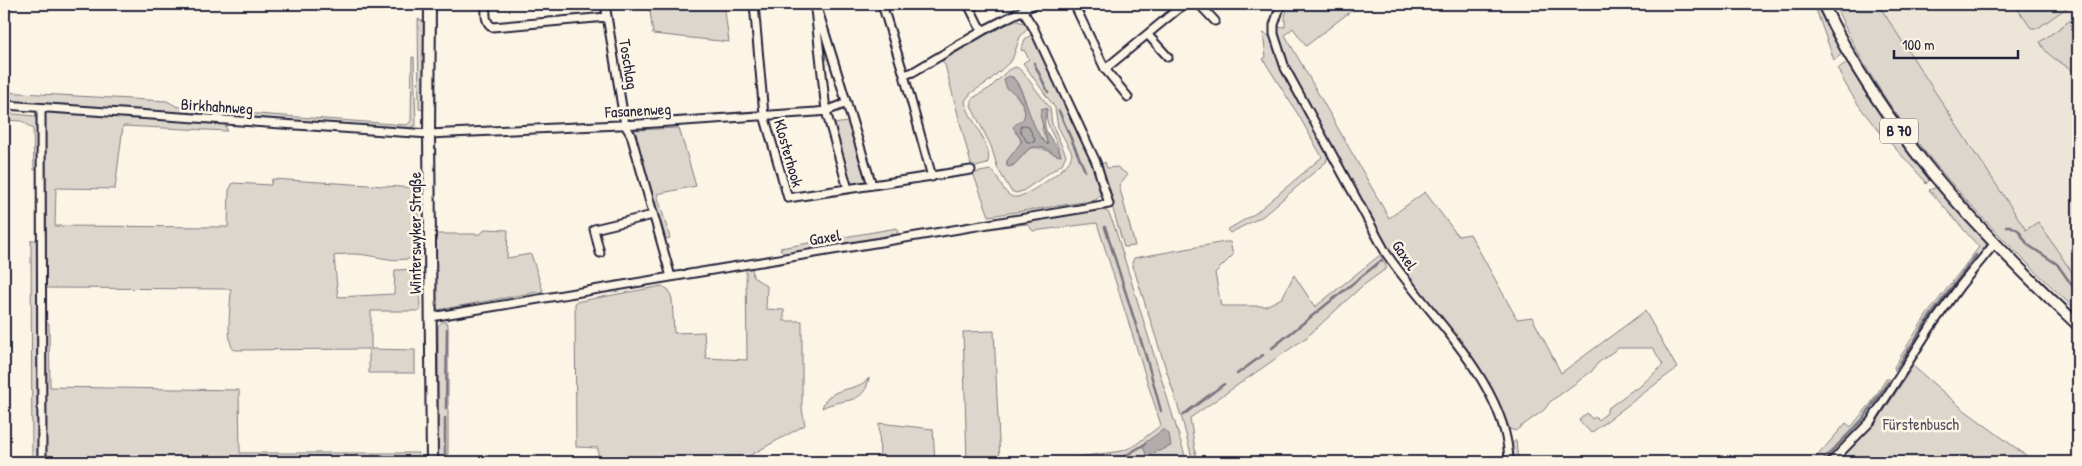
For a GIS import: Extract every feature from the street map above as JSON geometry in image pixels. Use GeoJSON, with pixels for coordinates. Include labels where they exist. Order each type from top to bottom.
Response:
{"type":"FeatureCollection","features":[{"type":"Feature","properties":{"kind":"street","name":"Winterswyker Straße"},"geometry":{"type":"LineString","coordinates":[[430,4],[429,134],[432,462]]}},
{"type":"Feature","properties":{"kind":"street"},"geometry":{"type":"LineString","coordinates":[[486,4],[486,19],[492,26],[607,17]]}},
{"type":"Feature","properties":{"kind":"street","name":"Toschlag"},"geometry":{"type":"LineString","coordinates":[[604,4],[624,125],[631,135],[671,277]]}},
{"type":"Feature","properties":{"kind":"street"},"geometry":{"type":"LineString","coordinates":[[754,4],[764,115]]}},
{"type":"Feature","properties":{"kind":"street"},"geometry":{"type":"LineString","coordinates":[[816,4],[872,185]]}},
{"type":"Feature","properties":{"kind":"street"},"geometry":{"type":"LineString","coordinates":[[816,4],[826,111],[848,189]]}},
{"type":"Feature","properties":{"kind":"street"},"geometry":{"type":"LineString","coordinates":[[882,4],[932,177]]}},
{"type":"Feature","properties":{"kind":"street"},"geometry":{"type":"LineString","coordinates":[[968,4],[984,30]]}},
{"type":"Feature","properties":{"kind":"street"},"geometry":{"type":"LineString","coordinates":[[904,75],[913,72],[984,30],[1035,4]]}},
{"type":"Feature","properties":{"kind":"street"},"geometry":{"type":"LineString","coordinates":[[1074,4],[1105,70],[1128,97]]}},
{"type":"Feature","properties":{"kind":"street"},"geometry":{"type":"LineString","coordinates":[[1105,70],[1184,4]]}},
{"type":"Feature","properties":{"kind":"street"},"geometry":{"type":"LineString","coordinates":[[1199,4],[1215,22]]}},
{"type":"Feature","properties":{"kind":"street","name":"Gaxel"},"geometry":{"type":"LineString","coordinates":[[1281,4],[1274,25],[1274,34],[1289,78],[1386,253],[1452,337],[1494,402],[1505,429],[1509,462]]}},
{"type":"Feature","properties":{"kind":"street","name":"B 70"},"geometry":{"type":"LineString","coordinates":[[1823,4],[1850,58],[1901,134],[1931,172],[1995,243],[2078,325]]}},
{"type":"Feature","properties":{"kind":"street","name":"Gaxel"},"geometry":{"type":"LineString","coordinates":[[431,317],[1109,204],[1096,162],[1033,27],[1022,10]]}},
{"type":"Feature","properties":{"kind":"street"},"geometry":{"type":"LineString","coordinates":[[1148,35],[1168,58]]}},
{"type":"Feature","properties":{"kind":"street","name":"Fasanenweg"},"geometry":{"type":"LineString","coordinates":[[429,134],[624,125],[826,111],[847,103]]}},
{"type":"Feature","properties":{"kind":"street","name":"Birkhahnweg"},"geometry":{"type":"LineString","coordinates":[[4,105],[429,134]]}},
{"type":"Feature","properties":{"kind":"street"},"geometry":{"type":"LineString","coordinates":[[41,108],[42,462]]}},
{"type":"Feature","properties":{"kind":"street","name":"Klosterhook"},"geometry":{"type":"LineString","coordinates":[[764,115],[788,198],[971,170]]}},
{"type":"Feature","properties":{"kind":"street"},"geometry":{"type":"LineString","coordinates":[[600,253],[594,229],[654,214]]}},
{"type":"Feature","properties":{"kind":"street"},"geometry":{"type":"LineString","coordinates":[[1831,462],[1871,422],[1930,328],[1960,286],[1995,243]]}},
{"type":"Feature","properties":{"kind":"shaded area"},"geometry":{"type":"Polygon","coordinates":[[[1878,4],[2078,4],[2078,281],[2038,223],[2027,231],[1878,4]]]}},
{"type":"Feature","properties":{"kind":"green space"},"geometry":{"type":"Polygon","coordinates":[[[649,4],[724,4],[729,42],[653,34],[649,4]]]}},
{"type":"Feature","properties":{"kind":"green space"},"geometry":{"type":"Polygon","coordinates":[[[1289,4],[1360,4],[1306,46],[1293,28],[1285,35],[1389,218],[1425,192],[1458,236],[1470,234],[1517,319],[1532,317],[1561,373],[1645,311],[1677,368],[1591,433],[1579,420],[1587,413],[1592,419],[1595,417],[1598,420],[1607,413],[1607,409],[1634,389],[1637,389],[1663,365],[1653,348],[1618,348],[1598,363],[1592,371],[1550,402],[1544,410],[1515,431],[1510,429],[1498,404],[1403,274],[1381,239],[1289,71],[1277,32],[1277,26],[1285,27],[1285,16],[1289,4]]]}},
{"type":"Feature","properties":{"kind":"green space"},"geometry":{"type":"Polygon","coordinates":[[[1814,4],[1818,4],[1842,54],[1834,60],[1814,4]]]}},
{"type":"Feature","properties":{"kind":"green space"},"geometry":{"type":"Polygon","coordinates":[[[1835,4],[1878,4],[2026,230],[2038,222],[2078,281],[2078,312],[1974,208],[1909,131],[1880,90],[1855,48],[1835,4]]]}},
{"type":"Feature","properties":{"kind":"green space"},"geometry":{"type":"Polygon","coordinates":[[[2014,4],[2072,4],[2038,28],[2031,28],[2014,4]]]}},
{"type":"Feature","properties":{"kind":"green space"},"geometry":{"type":"Polygon","coordinates":[[[2078,15],[2078,76],[2048,53],[2040,42],[2078,15]]]}},
{"type":"Feature","properties":{"kind":"green space"},"geometry":{"type":"Polygon","coordinates":[[[418,19],[426,23],[423,110],[419,109],[418,19]]]}},
{"type":"Feature","properties":{"kind":"green space"},"geometry":{"type":"Polygon","coordinates":[[[1016,21],[1025,23],[1029,27],[1020,37],[1012,60],[988,82],[971,93],[965,101],[985,142],[989,158],[987,164],[972,168],[945,65],[942,61],[996,29],[1016,21]]]}},
{"type":"Feature","properties":{"kind":"green space"},"geometry":{"type":"Polygon","coordinates":[[[1263,33],[1273,38],[1284,72],[1328,156],[1326,162],[1263,216],[1230,233],[1227,230],[1256,213],[1322,157],[1263,59],[1266,57],[1263,33]]]}},
{"type":"Feature","properties":{"kind":"green space"},"geometry":{"type":"Polygon","coordinates":[[[1033,34],[1094,161],[1100,195],[1096,200],[1091,201],[989,216],[973,173],[991,170],[1009,195],[1018,197],[1042,185],[1058,173],[1069,162],[1072,153],[1058,127],[1055,108],[1023,63],[1029,59],[1024,50],[1022,51],[1021,49],[1026,38],[1033,34]]]}},
{"type":"Feature","properties":{"kind":"green space"},"geometry":{"type":"Polygon","coordinates":[[[412,57],[414,57],[416,126],[411,127],[410,131],[4,102],[4,92],[167,101],[176,106],[189,109],[407,125],[411,121],[412,57]]]}},
{"type":"Feature","properties":{"kind":"green space"},"geometry":{"type":"Polygon","coordinates":[[[1844,64],[1848,65],[1887,124],[1885,130],[1881,133],[1847,86],[1838,69],[1844,64]]]}},
{"type":"Feature","properties":{"kind":"green space"},"geometry":{"type":"Polygon","coordinates":[[[1016,67],[1022,71],[1050,108],[1052,124],[1066,155],[1062,164],[1023,191],[1016,193],[1011,191],[998,169],[991,146],[971,106],[973,98],[990,88],[1008,70],[1016,67]],[[1012,76],[1014,92],[1025,112],[1015,132],[1020,138],[1021,144],[1007,161],[1007,166],[1013,166],[1030,148],[1040,148],[1061,156],[1047,121],[1046,108],[1042,129],[1048,145],[1036,130],[1018,84],[1012,76]]]}},
{"type":"Feature","properties":{"kind":"green space"},"geometry":{"type":"Polygon","coordinates":[[[44,112],[225,124],[227,131],[123,126],[115,189],[56,188],[55,226],[228,227],[229,190],[233,183],[271,185],[272,179],[417,188],[420,259],[392,260],[355,254],[334,256],[338,297],[394,294],[395,270],[419,269],[420,311],[371,311],[371,349],[415,350],[415,373],[369,373],[369,349],[234,350],[231,345],[229,330],[231,289],[45,288],[45,321],[49,324],[50,387],[239,390],[240,453],[418,453],[418,462],[43,462],[44,112]]]}},
{"type":"Feature","properties":{"kind":"green space"},"geometry":{"type":"Polygon","coordinates":[[[4,113],[35,116],[38,126],[38,169],[34,170],[33,129],[22,121],[4,120],[4,113]]]}},
{"type":"Feature","properties":{"kind":"green space"},"geometry":{"type":"Polygon","coordinates":[[[848,122],[866,181],[850,184],[833,124],[848,122]]]}},
{"type":"Feature","properties":{"kind":"green space"},"geometry":{"type":"Polygon","coordinates":[[[679,128],[696,186],[657,194],[670,238],[666,239],[634,130],[679,128]]]}},
{"type":"Feature","properties":{"kind":"green space"},"geometry":{"type":"Polygon","coordinates":[[[1895,136],[1930,179],[1926,184],[1885,137],[1895,136]]]}},
{"type":"Feature","properties":{"kind":"green space"},"geometry":{"type":"Polygon","coordinates":[[[1105,162],[1107,168],[1117,167],[1128,175],[1119,185],[1135,246],[1124,247],[1100,165],[1105,162]]]}},
{"type":"Feature","properties":{"kind":"green space"},"geometry":{"type":"Polygon","coordinates":[[[1937,187],[1987,242],[1984,252],[1901,371],[1895,371],[1894,367],[1926,316],[1979,247],[1929,190],[1937,187]]]}},
{"type":"Feature","properties":{"kind":"green space"},"geometry":{"type":"Polygon","coordinates":[[[1101,209],[1108,212],[1114,225],[1187,462],[1041,462],[1122,451],[1134,446],[1161,425],[1097,223],[1033,231],[1027,224],[967,231],[1101,209]]]}},
{"type":"Feature","properties":{"kind":"green space"},"geometry":{"type":"Polygon","coordinates":[[[897,228],[898,234],[783,254],[780,248],[897,228]]]}},
{"type":"Feature","properties":{"kind":"green space"},"geometry":{"type":"Polygon","coordinates":[[[485,229],[508,230],[507,258],[531,254],[543,291],[438,310],[436,304],[436,234],[481,234],[485,229]]]}},
{"type":"Feature","properties":{"kind":"green space"},"geometry":{"type":"Polygon","coordinates":[[[31,240],[39,240],[39,462],[32,462],[31,240]]]}},
{"type":"Feature","properties":{"kind":"green space"},"geometry":{"type":"Polygon","coordinates":[[[1230,242],[1233,255],[1215,273],[1221,306],[1266,306],[1282,298],[1294,275],[1315,307],[1380,255],[1387,268],[1361,287],[1307,337],[1190,418],[1197,462],[1193,462],[1182,419],[1132,263],[1134,258],[1230,242]]]}},
{"type":"Feature","properties":{"kind":"green space"},"geometry":{"type":"Polygon","coordinates":[[[752,267],[753,277],[767,286],[766,309],[784,310],[784,321],[802,321],[802,409],[805,425],[747,457],[747,462],[598,462],[598,448],[576,447],[575,302],[662,286],[669,290],[672,299],[674,333],[704,332],[706,358],[747,360],[746,268],[752,267]]]}},
{"type":"Feature","properties":{"kind":"green space"},"geometry":{"type":"Polygon","coordinates":[[[442,322],[446,322],[448,325],[448,462],[438,462],[438,326],[442,322]]]}},
{"type":"Feature","properties":{"kind":"green space"},"geometry":{"type":"Polygon","coordinates":[[[994,331],[1000,462],[967,462],[963,332],[994,331]]]}},
{"type":"Feature","properties":{"kind":"green space","name":"Fürstenbusch"},"geometry":{"type":"Polygon","coordinates":[[[1913,366],[1963,409],[2035,462],[1838,462],[1876,423],[1913,366]]]}},
{"type":"Feature","properties":{"kind":"green space"},"geometry":{"type":"Polygon","coordinates":[[[869,378],[866,387],[857,397],[822,408],[825,401],[836,392],[857,386],[869,378]]]}},
{"type":"Feature","properties":{"kind":"green space"},"geometry":{"type":"Polygon","coordinates":[[[1886,379],[1894,382],[1872,417],[1829,462],[1812,462],[1846,423],[1851,427],[1872,402],[1886,379]]]}},
{"type":"Feature","properties":{"kind":"green space"},"geometry":{"type":"Polygon","coordinates":[[[879,423],[933,429],[935,462],[880,462],[879,423]]]}},
{"type":"Feature","properties":{"kind":"green space"},"geometry":{"type":"Polygon","coordinates":[[[1516,440],[1518,462],[1512,462],[1512,444],[1516,440]]]}},
{"type":"Feature","properties":{"kind":"water"},"geometry":{"type":"Polygon","coordinates":[[[1009,76],[1019,87],[1036,129],[1048,145],[1040,115],[1042,108],[1047,110],[1045,118],[1046,130],[1061,156],[1040,147],[1034,147],[1026,151],[1014,165],[1007,166],[1007,161],[1022,141],[1013,127],[1025,115],[1021,101],[1007,89],[1004,79],[1009,76]]]}},
{"type":"Feature","properties":{"kind":"water"},"geometry":{"type":"Polygon","coordinates":[[[1164,429],[1169,434],[1171,446],[1147,456],[1142,445],[1164,429]]]}},
{"type":"Feature","properties":{"kind":"waterway"},"geometry":{"type":"LineString","coordinates":[[1034,63],[1048,92]]}},
{"type":"Feature","properties":{"kind":"waterway"},"geometry":{"type":"LineString","coordinates":[[1059,111],[1085,171]]}},
{"type":"Feature","properties":{"kind":"waterway"},"geometry":{"type":"LineString","coordinates":[[2006,226],[2018,230],[2028,245],[2057,264],[2078,294]]}},
{"type":"Feature","properties":{"kind":"waterway"},"geometry":{"type":"LineString","coordinates":[[1105,227],[1161,411]]}},
{"type":"Feature","properties":{"kind":"waterway"},"geometry":{"type":"LineString","coordinates":[[1897,368],[1928,319],[1976,255]]}},
{"type":"Feature","properties":{"kind":"waterway"},"geometry":{"type":"LineString","coordinates":[[1272,348],[1382,260]]}},
{"type":"Feature","properties":{"kind":"waterway"},"geometry":{"type":"LineString","coordinates":[[447,319],[453,317]]}},
{"type":"Feature","properties":{"kind":"waterway"},"geometry":{"type":"LineString","coordinates":[[446,408],[447,329]]}},
{"type":"Feature","properties":{"kind":"waterway"},"geometry":{"type":"LineString","coordinates":[[1237,374],[1263,355]]}},
{"type":"Feature","properties":{"kind":"waterway"},"geometry":{"type":"LineString","coordinates":[[1821,462],[1863,419],[1888,382]]}},
{"type":"Feature","properties":{"kind":"waterway"},"geometry":{"type":"LineString","coordinates":[[1183,415],[1224,384]]}},
{"type":"Feature","properties":{"kind":"waterway"},"geometry":{"type":"LineString","coordinates":[[445,418],[445,462]]}},
{"type":"Feature","properties":{"kind":"waterway"},"geometry":{"type":"LineString","coordinates":[[1095,462],[1120,459],[1145,444]]}}]}
